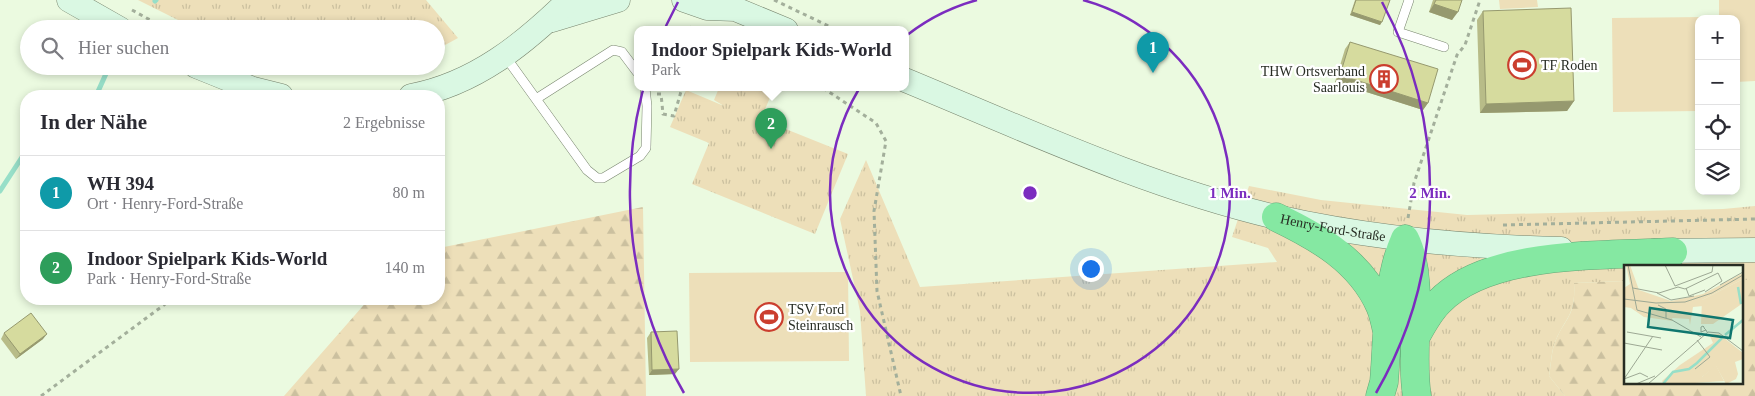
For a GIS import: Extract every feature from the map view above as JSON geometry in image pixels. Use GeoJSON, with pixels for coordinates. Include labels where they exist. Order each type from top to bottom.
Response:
{"type":"FeatureCollection","features":[{"type":"Feature","properties":{"kind":"highway"},"geometry":{"type":"LineString","coordinates":[[1276,217],[1329,245],[1368,283],[1381,308],[1401,338],[1413,363],[1417,396]]}},
{"type":"Feature","properties":{"kind":"highway"},"geometry":{"type":"LineString","coordinates":[[1380,396],[1401,338],[1412,253],[1408,223]]}},
{"type":"Feature","properties":{"kind":"highway"},"geometry":{"type":"LineString","coordinates":[[1401,338],[1423,322],[1439,302],[1461,284],[1486,272],[1544,260],[1673,252]]}},
{"type":"Feature","properties":{"kind":"street"},"geometry":{"type":"LineString","coordinates":[[69,0],[126,20]]}},
{"type":"Feature","properties":{"kind":"street"},"geometry":{"type":"LineString","coordinates":[[430,90],[455,82],[505,56],[548,21],[569,0]]}},
{"type":"Feature","properties":{"kind":"street"},"geometry":{"type":"LineString","coordinates":[[548,21],[618,0]]}},
{"type":"Feature","properties":{"kind":"street"},"geometry":{"type":"LineString","coordinates":[[684,0],[707,8],[731,4],[778,26]]}},
{"type":"Feature","properties":{"kind":"street"},"geometry":{"type":"LineString","coordinates":[[218,75],[257,90]]}},
{"type":"Feature","properties":{"kind":"street","name":"Henry-Ford-Straße"},"geometry":{"type":"LineString","coordinates":[[909,82],[1122,169],[1196,194],[1276,217],[1408,223],[1532,249],[1673,252],[1755,250]]}},
{"type":"Feature","properties":{"kind":"lane"},"geometry":{"type":"LineString","coordinates":[[1409,0],[1398,32],[1444,47]]}},
{"type":"Feature","properties":{"kind":"lane"},"geometry":{"type":"LineString","coordinates":[[536,99],[612,50],[622,52],[634,68]]}},
{"type":"Feature","properties":{"kind":"lane"},"geometry":{"type":"LineString","coordinates":[[505,56],[587,170],[600,178],[634,159],[646,148],[645,91]]}},
{"type":"Feature","properties":{"kind":"path"},"geometry":{"type":"LineString","coordinates":[[774,0],[828,26]]}},
{"type":"Feature","properties":{"kind":"path"},"geometry":{"type":"LineString","coordinates":[[1408,223],[1414,183],[1457,55],[1465,45],[1480,0]]}},
{"type":"Feature","properties":{"kind":"path"},"geometry":{"type":"LineString","coordinates":[[661,94],[663,114],[674,116],[681,91]]}},
{"type":"Feature","properties":{"kind":"path"},"geometry":{"type":"LineString","coordinates":[[828,91],[876,123],[886,140],[874,211],[878,291],[901,396]]}},
{"type":"Feature","properties":{"kind":"path"},"geometry":{"type":"LineString","coordinates":[[1497,225],[1755,219]]}},
{"type":"Feature","properties":{"kind":"path"},"geometry":{"type":"LineString","coordinates":[[41,396],[164,305]]}},
{"type":"Feature","properties":{"kind":"green space"},"geometry":{"type":"Polygon","coordinates":[[[138,0],[426,0],[443,20],[178,20],[138,0]]]}},
{"type":"Feature","properties":{"kind":"green space"},"geometry":{"type":"Polygon","coordinates":[[[1499,0],[1537,0],[1538,7],[1500,9],[1499,0]]]}},
{"type":"Feature","properties":{"kind":"green space"},"geometry":{"type":"Polygon","coordinates":[[[1719,0],[1755,0],[1755,81],[1740,82],[1740,15],[1719,15],[1719,0]]]}},
{"type":"Feature","properties":{"kind":"green space"},"geometry":{"type":"Polygon","coordinates":[[[1695,17],[1695,111],[1613,112],[1612,18],[1695,17]]]}},
{"type":"Feature","properties":{"kind":"green space"},"geometry":{"type":"Polygon","coordinates":[[[445,23],[458,38],[445,45],[445,23]]]}},
{"type":"Feature","properties":{"kind":"green space"},"geometry":{"type":"Polygon","coordinates":[[[686,91],[724,106],[714,100],[718,91],[773,91],[761,119],[848,154],[815,234],[692,184],[709,143],[670,127],[686,91]]]}},
{"type":"Feature","properties":{"kind":"green space"},"geometry":{"type":"Polygon","coordinates":[[[866,160],[920,287],[1277,262],[1268,248],[1232,237],[1249,186],[1321,200],[1467,215],[1723,209],[1755,206],[1755,280],[1742,280],[1742,265],[1624,265],[1624,281],[1574,283],[1573,304],[1569,317],[1554,345],[1549,376],[1565,396],[866,396],[860,311],[840,219],[866,160]]]}},
{"type":"Feature","properties":{"kind":"green space"},"geometry":{"type":"Polygon","coordinates":[[[643,207],[646,396],[284,396],[364,305],[445,305],[445,247],[643,207]]]}},
{"type":"Feature","properties":{"kind":"green space","name":"TSV Ford Steinrausch"},"geometry":{"type":"Polygon","coordinates":[[[848,272],[849,361],[690,362],[689,273],[848,272]]]}},
{"type":"Feature","properties":{"kind":"green space"},"geometry":{"type":"Polygon","coordinates":[[[1742,280],[1755,280],[1755,396],[1565,396],[1549,376],[1554,345],[1569,317],[1573,304],[1574,283],[1624,281],[1624,384],[1742,384],[1742,280]]]}},
{"type":"Feature","properties":{"kind":"building"},"geometry":{"type":"Polygon","coordinates":[[[1356,0],[1390,0],[1382,22],[1352,12],[1356,0]]]}},
{"type":"Feature","properties":{"kind":"building"},"geometry":{"type":"Polygon","coordinates":[[[1436,0],[1462,0],[1458,12],[1434,4],[1436,0]]]}},
{"type":"Feature","properties":{"kind":"building","name":"TF Roden"},"geometry":{"type":"Polygon","coordinates":[[[1571,8],[1574,101],[1486,104],[1483,11],[1571,8]]]}},
{"type":"Feature","properties":{"kind":"building","name":"THW Ortsverband Saarlouis"},"geometry":{"type":"Polygon","coordinates":[[[1350,42],[1438,69],[1428,103],[1340,75],[1350,42]]]}},
{"type":"Feature","properties":{"kind":"building"},"geometry":{"type":"Polygon","coordinates":[[[31,313],[47,334],[20,354],[4,333],[31,313]]]}},
{"type":"Feature","properties":{"kind":"building"},"geometry":{"type":"Polygon","coordinates":[[[677,331],[679,369],[652,370],[651,332],[677,331]]]}},
{"type":"Feature","properties":{"kind":"waterway"},"geometry":{"type":"LineString","coordinates":[[99,90],[105,75]]}},
{"type":"Feature","properties":{"kind":"waterway"},"geometry":{"type":"LineString","coordinates":[[0,191],[20,160]]}},
{"type":"Feature","properties":{"kind":"place","name":"TF Roden"},"geometry":{"type":"Point","coordinates":[1522,65]}},
{"type":"Feature","properties":{"kind":"place","name":"WH 394"},"geometry":{"type":"Point","coordinates":[1153,73]}},
{"type":"Feature","properties":{"kind":"place","name":"THW Ortsverband Saarlouis"},"geometry":{"type":"Point","coordinates":[1384,79]}},
{"type":"Feature","properties":{"kind":"place","name":"Indoor Spielpark Kids-World"},"geometry":{"type":"Point","coordinates":[771,149]}},
{"type":"Feature","properties":{"kind":"place","name":"TSV Ford Steinrausch"},"geometry":{"type":"Point","coordinates":[769,317]}}]}
